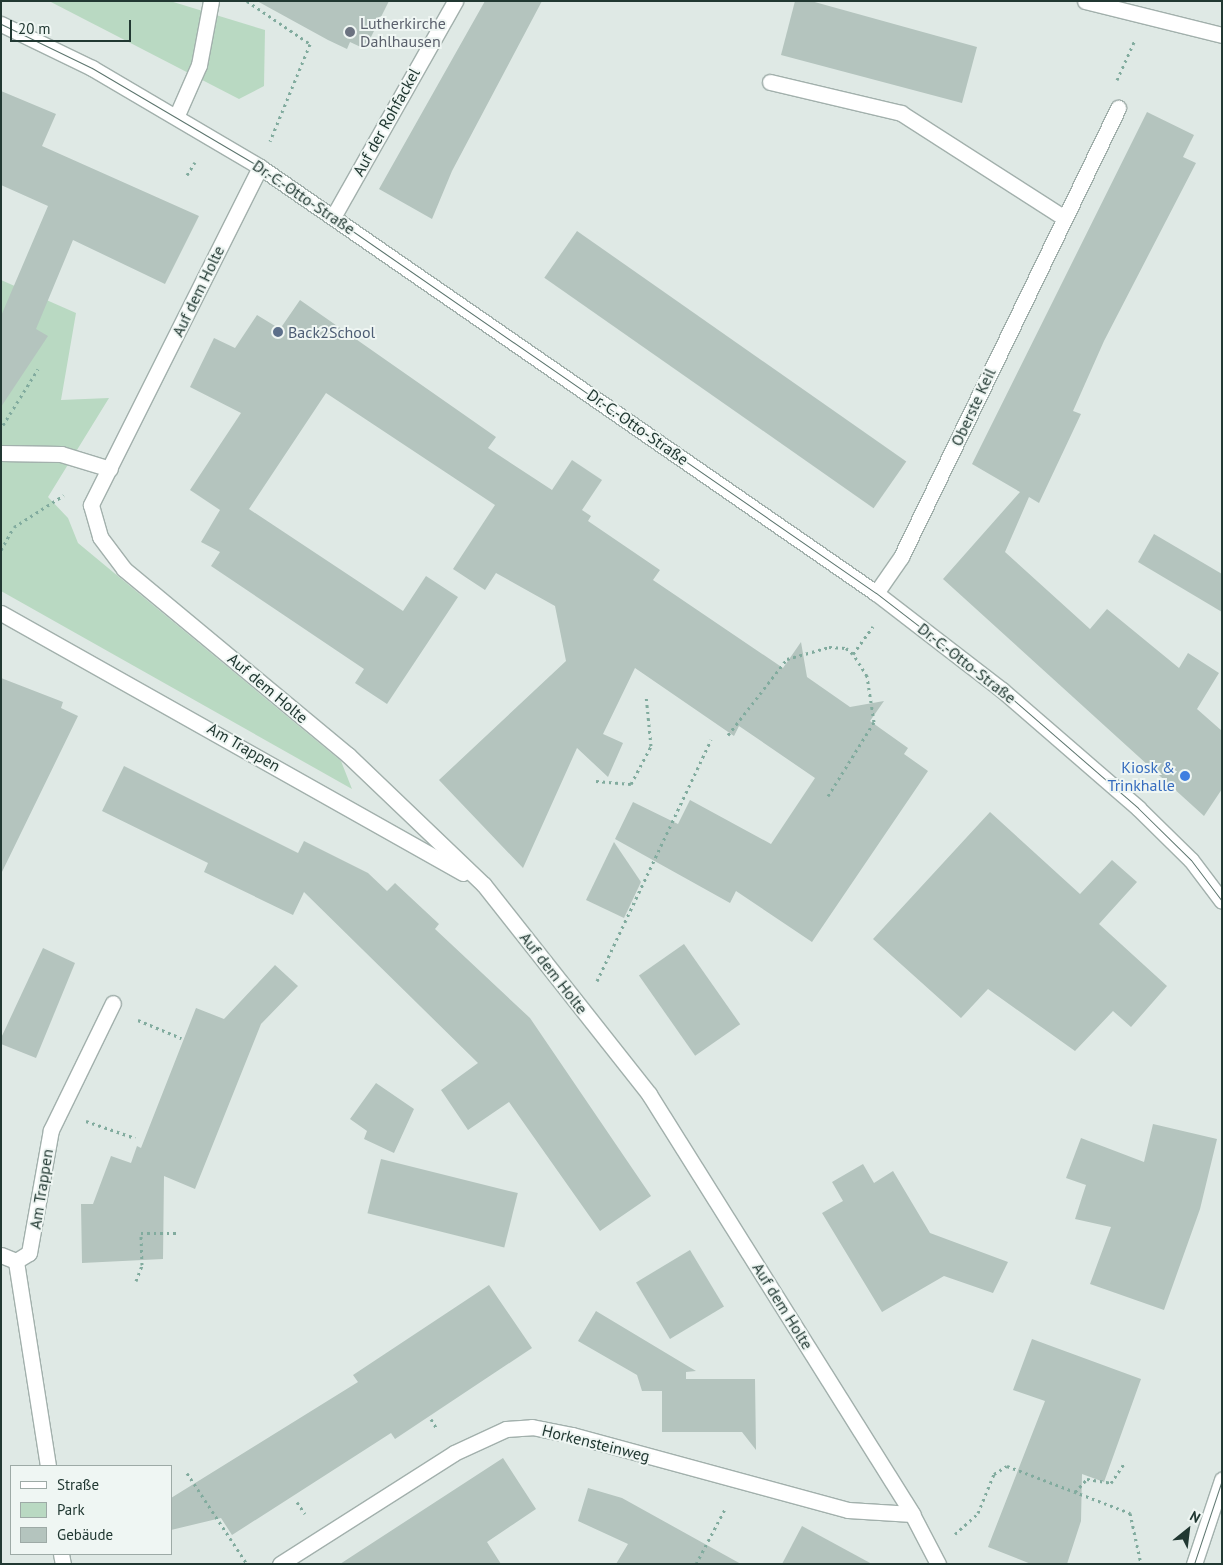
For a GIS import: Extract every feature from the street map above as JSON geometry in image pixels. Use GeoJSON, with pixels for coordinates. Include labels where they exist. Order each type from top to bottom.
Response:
{"type":"FeatureCollection","features":[{"type":"Feature","properties":{"kind":"street"},"geometry":{"type":"LineString","coordinates":[[177,115],[199,65],[211,1]]}},
{"type":"Feature","properties":{"kind":"street","name":"Auf der Rohfackel"},"geometry":{"type":"LineString","coordinates":[[333,217],[455,1]]}},
{"type":"Feature","properties":{"kind":"street"},"geometry":{"type":"LineString","coordinates":[[1085,1],[1222,35]]}},
{"type":"Feature","properties":{"kind":"street","name":"Dr.-C.-Otto-Straße"},"geometry":{"type":"LineString","coordinates":[[1,24],[177,115],[260,167],[876,593],[1002,690],[1138,808],[1191,860],[1222,901]]}},
{"type":"Feature","properties":{"kind":"street"},"geometry":{"type":"LineString","coordinates":[[770,82],[901,112],[1063,217]]}},
{"type":"Feature","properties":{"kind":"street","name":"Oberste Keil"},"geometry":{"type":"LineString","coordinates":[[876,593],[902,556],[1063,217],[1118,108]]}},
{"type":"Feature","properties":{"kind":"street","name":"Auf dem Holte"},"geometry":{"type":"LineString","coordinates":[[260,167],[92,505],[93,521],[124,569],[348,755],[484,885],[652,1098],[912,1514],[936,1561]]}},
{"type":"Feature","properties":{"kind":"street"},"geometry":{"type":"LineString","coordinates":[[1,453],[61,454],[110,468]]}},
{"type":"Feature","properties":{"kind":"street","name":"Am Trappen"},"geometry":{"type":"LineString","coordinates":[[1,613],[484,885]]}},
{"type":"Feature","properties":{"kind":"street","name":"Am Trappen"},"geometry":{"type":"LineString","coordinates":[[16,1261],[29,1253],[45,1153],[62,1110],[111,1006]]}},
{"type":"Feature","properties":{"kind":"street"},"geometry":{"type":"LineString","coordinates":[[1,1255],[16,1261],[48,1465]]}},
{"type":"Feature","properties":{"kind":"street","name":"Horkensteinweg"},"geometry":{"type":"LineString","coordinates":[[280,1564],[454,1453],[506,1429],[532,1427],[572,1434],[848,1510],[912,1514]]}},
{"type":"Feature","properties":{"kind":"street"},"geometry":{"type":"LineString","coordinates":[[1194,1564],[1222,1480]]}},
{"type":"Feature","properties":{"kind":"path"},"geometry":{"type":"LineString","coordinates":[[246,1],[310,44],[260,167]]}},
{"type":"Feature","properties":{"kind":"path"},"geometry":{"type":"LineString","coordinates":[[1115,84],[1124,64]]}},
{"type":"Feature","properties":{"kind":"path"},"geometry":{"type":"LineString","coordinates":[[187,175],[196,161]]}},
{"type":"Feature","properties":{"kind":"path"},"geometry":{"type":"LineString","coordinates":[[2,434],[4,418],[38,369]]}},
{"type":"Feature","properties":{"kind":"path"},"geometry":{"type":"LineString","coordinates":[[1,550],[14,527],[53,500]]}},
{"type":"Feature","properties":{"kind":"path"},"geometry":{"type":"LineString","coordinates":[[853,654],[873,627]]}},
{"type":"Feature","properties":{"kind":"path"},"geometry":{"type":"LineString","coordinates":[[728,735],[787,659],[829,647],[846,648],[853,654],[868,676],[874,722],[828,796]]}},
{"type":"Feature","properties":{"kind":"path"},"geometry":{"type":"LineString","coordinates":[[596,781],[631,784],[651,746],[646,695]]}},
{"type":"Feature","properties":{"kind":"path"},"geometry":{"type":"LineString","coordinates":[[583,1010],[711,740]]}},
{"type":"Feature","properties":{"kind":"path"},"geometry":{"type":"LineString","coordinates":[[111,1006],[181,1038]]}},
{"type":"Feature","properties":{"kind":"path"},"geometry":{"type":"LineString","coordinates":[[62,1110],[135,1138]]}},
{"type":"Feature","properties":{"kind":"path"},"geometry":{"type":"LineString","coordinates":[[136,1281],[142,1265],[141,1233],[178,1233]]}},
{"type":"Feature","properties":{"kind":"path"},"geometry":{"type":"LineString","coordinates":[[1075,1492],[1087,1479],[1111,1483],[1124,1464]]}},
{"type":"Feature","properties":{"kind":"path"},"geometry":{"type":"LineString","coordinates":[[936,1561],[978,1513],[1000,1469],[1007,1466],[1130,1513],[1141,1564]]}},
{"type":"Feature","properties":{"kind":"path"},"geometry":{"type":"LineString","coordinates":[[187,1473],[247,1564]]}},
{"type":"Feature","properties":{"kind":"path"},"geometry":{"type":"LineString","coordinates":[[696,1564],[740,1480]]}},
{"type":"Feature","properties":{"kind":"green space"},"geometry":{"type":"Polygon","coordinates":[[[49,1],[170,1],[265,30],[264,86],[239,99],[49,1]]]}},
{"type":"Feature","properties":{"kind":"green space"},"geometry":{"type":"Polygon","coordinates":[[[1,280],[76,313],[61,400],[109,398],[48,497],[68,518],[78,543],[341,761],[352,789],[1,591],[1,280]]]}},
{"type":"Feature","properties":{"kind":"building","name":"Lutherkirche Dahlhausen"},"geometry":{"type":"Polygon","coordinates":[[[257,1],[389,1],[365,49],[350,42],[347,49],[257,1]]]}},
{"type":"Feature","properties":{"kind":"building"},"geometry":{"type":"Polygon","coordinates":[[[485,1],[542,1],[452,171],[432,219],[379,189],[485,1]]]}},
{"type":"Feature","properties":{"kind":"building"},"geometry":{"type":"Polygon","coordinates":[[[795,1],[811,1],[977,47],[962,103],[781,55],[795,1]]]}},
{"type":"Feature","properties":{"kind":"building"},"geometry":{"type":"Polygon","coordinates":[[[1,91],[56,114],[42,146],[199,216],[165,284],[73,240],[36,329],[48,336],[1,407],[1,316],[48,206],[1,185],[1,91]]]}},
{"type":"Feature","properties":{"kind":"building"},"geometry":{"type":"Polygon","coordinates":[[[1147,112],[1194,135],[1183,157],[1196,163],[1104,341],[1073,411],[1081,414],[1039,503],[1029,497],[1005,552],[1090,629],[1107,609],[1179,668],[1188,653],[1219,673],[1197,709],[1222,731],[1222,789],[1204,816],[943,579],[1020,492],[972,464],[1147,112]]]}},
{"type":"Feature","properties":{"kind":"building"},"geometry":{"type":"Polygon","coordinates":[[[577,231],[906,462],[874,508],[544,278],[577,231]]]}},
{"type":"Feature","properties":{"kind":"building"},"geometry":{"type":"Polygon","coordinates":[[[300,300],[496,437],[488,448],[552,490],[572,460],[602,480],[582,510],[591,516],[588,521],[660,570],[653,580],[783,668],[801,642],[807,677],[850,707],[884,701],[870,721],[908,748],[904,754],[928,771],[812,942],[736,891],[730,903],[615,839],[633,802],[678,824],[690,800],[771,844],[815,778],[739,726],[734,736],[635,668],[603,734],[623,743],[608,777],[577,748],[523,868],[439,780],[566,661],[555,606],[496,573],[485,590],[453,569],[495,505],[326,393],[249,509],[403,611],[426,576],[458,597],[387,704],[355,683],[364,669],[211,566],[220,552],[201,542],[220,510],[190,490],[241,413],[190,387],[214,338],[235,348],[257,315],[280,329],[300,300]]]}},
{"type":"Feature","properties":{"kind":"building"},"geometry":{"type":"Polygon","coordinates":[[[1154,534],[1222,574],[1222,612],[1138,562],[1154,534]]]}},
{"type":"Feature","properties":{"kind":"building"},"geometry":{"type":"Polygon","coordinates":[[[1,678],[63,702],[61,708],[78,716],[1,874],[1,678]]]}},
{"type":"Feature","properties":{"kind":"building"},"geometry":{"type":"Polygon","coordinates":[[[124,766],[298,853],[304,841],[368,873],[387,891],[395,883],[439,924],[435,929],[530,1018],[651,1196],[600,1231],[509,1102],[468,1130],[441,1090],[478,1063],[304,892],[293,915],[204,872],[208,863],[102,811],[124,766]]]}},
{"type":"Feature","properties":{"kind":"building"},"geometry":{"type":"Polygon","coordinates":[[[990,812],[1080,894],[1112,860],[1137,882],[1099,924],[1167,986],[1131,1027],[1113,1011],[1075,1051],[988,989],[961,1018],[873,939],[990,812]]]}},
{"type":"Feature","properties":{"kind":"building"},"geometry":{"type":"Polygon","coordinates":[[[614,842],[641,882],[624,918],[586,900],[614,842]]]}},
{"type":"Feature","properties":{"kind":"building"},"geometry":{"type":"Polygon","coordinates":[[[684,944],[740,1024],[695,1056],[639,976],[684,944]]]}},
{"type":"Feature","properties":{"kind":"building"},"geometry":{"type":"Polygon","coordinates":[[[43,948],[75,963],[36,1058],[1,1044],[1,1038],[43,948]]]}},
{"type":"Feature","properties":{"kind":"building"},"geometry":{"type":"Polygon","coordinates":[[[275,965],[298,986],[261,1024],[195,1189],[164,1176],[163,1259],[82,1263],[81,1204],[93,1204],[111,1156],[131,1163],[137,1146],[141,1148],[196,1008],[224,1019],[275,965]]]}},
{"type":"Feature","properties":{"kind":"building"},"geometry":{"type":"Polygon","coordinates":[[[376,1083],[414,1109],[394,1153],[364,1139],[367,1131],[350,1119],[376,1083]]]}},
{"type":"Feature","properties":{"kind":"building"},"geometry":{"type":"Polygon","coordinates":[[[1153,1124],[1217,1139],[1200,1209],[1164,1310],[1090,1284],[1111,1227],[1075,1219],[1086,1185],[1066,1178],[1081,1138],[1144,1162],[1153,1124]]]}},
{"type":"Feature","properties":{"kind":"building"},"geometry":{"type":"Polygon","coordinates":[[[381,1159],[518,1193],[504,1247],[367,1213],[381,1159]]]}},
{"type":"Feature","properties":{"kind":"building"},"geometry":{"type":"Polygon","coordinates":[[[863,1164],[874,1183],[893,1171],[930,1233],[1008,1262],[993,1293],[944,1276],[882,1312],[822,1213],[843,1201],[832,1182],[863,1164]]]}},
{"type":"Feature","properties":{"kind":"building"},"geometry":{"type":"Polygon","coordinates":[[[690,1250],[724,1307],[670,1339],[636,1282],[690,1250]]]}},
{"type":"Feature","properties":{"kind":"building"},"geometry":{"type":"Polygon","coordinates":[[[489,1285],[532,1348],[395,1439],[391,1433],[232,1535],[221,1518],[172,1530],[172,1497],[358,1382],[353,1375],[489,1285]]]}},
{"type":"Feature","properties":{"kind":"building"},"geometry":{"type":"Polygon","coordinates":[[[596,1311],[696,1371],[686,1372],[686,1379],[755,1379],[756,1450],[742,1432],[662,1432],[662,1391],[642,1391],[637,1375],[578,1341],[596,1311]]]}},
{"type":"Feature","properties":{"kind":"building"},"geometry":{"type":"Polygon","coordinates":[[[1032,1339],[1141,1379],[1104,1482],[1082,1474],[1081,1521],[1067,1564],[1031,1564],[988,1547],[1045,1401],[1013,1390],[1032,1339]]]}},
{"type":"Feature","properties":{"kind":"building"},"geometry":{"type":"Polygon","coordinates":[[[503,1458],[536,1509],[487,1542],[501,1564],[340,1564],[503,1458]]]}},
{"type":"Feature","properties":{"kind":"building"},"geometry":{"type":"Polygon","coordinates":[[[588,1488],[622,1498],[741,1564],[616,1564],[628,1544],[578,1521],[588,1488]]]}},
{"type":"Feature","properties":{"kind":"building"},"geometry":{"type":"Polygon","coordinates":[[[802,1526],[872,1564],[782,1564],[802,1526]]]}},
{"type":"Feature","properties":{"kind":"tram line"},"geometry":{"type":"LineString","coordinates":[[1,24],[92,68],[260,167],[876,593],[1002,690],[1138,808],[1191,860],[1222,901]]}},
{"type":"Feature","properties":{"kind":"tram line"},"geometry":{"type":"LineString","coordinates":[[1194,1564],[1222,1480]]}},
{"type":"Feature","properties":{"kind":"place","name":"Lutherkirche Dahlhausen"},"geometry":{"type":"Point","coordinates":[350,32]}},
{"type":"Feature","properties":{"kind":"place","name":"Back2School"},"geometry":{"type":"Point","coordinates":[278,332]}},
{"type":"Feature","properties":{"kind":"place","name":"Kiosk & Trinkhalle"},"geometry":{"type":"Point","coordinates":[1185,776]}}]}
